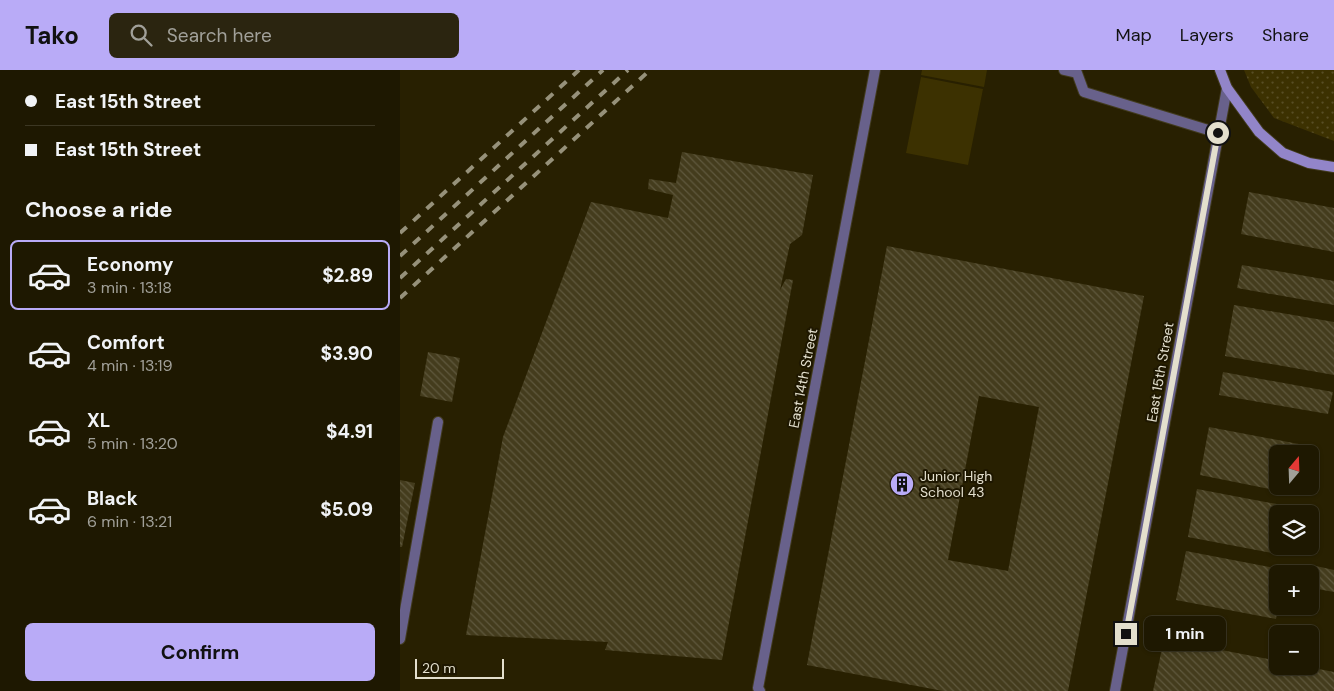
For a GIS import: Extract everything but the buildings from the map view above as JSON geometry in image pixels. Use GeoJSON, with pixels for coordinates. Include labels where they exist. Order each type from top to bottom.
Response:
{"type":"FeatureCollection","features":[{"type":"Feature","properties":{"kind":"main road"},"geometry":{"type":"LineString","coordinates":[[1220,70],[1227,88],[1259,132],[1283,153],[1308,163],[1334,167]]}},
{"type":"Feature","properties":{"kind":"street","name":"East 14th Street"},"geometry":{"type":"LineString","coordinates":[[760,691],[758,688],[875,70]]}},
{"type":"Feature","properties":{"kind":"street"},"geometry":{"type":"LineString","coordinates":[[1064,70],[1077,73],[1084,92],[1218,133]]}},
{"type":"Feature","properties":{"kind":"street","name":"East 15th Street"},"geometry":{"type":"LineString","coordinates":[[1115,691],[1227,88]]}},
{"type":"Feature","properties":{"kind":"street"},"geometry":{"type":"LineString","coordinates":[[400,639],[438,422]]}},
{"type":"Feature","properties":{"kind":"shaded area"},"geometry":{"type":"Polygon","coordinates":[[[922,70],[987,70],[984,87],[921,75],[922,70]]]}},
{"type":"Feature","properties":{"kind":"shaded area"},"geometry":{"type":"Polygon","coordinates":[[[1244,70],[1334,70],[1334,141],[1274,118],[1251,87],[1244,70]]]}},
{"type":"Feature","properties":{"kind":"shaded area"},"geometry":{"type":"Polygon","coordinates":[[[921,77],[983,89],[968,165],[906,153],[921,77]]]}},
{"type":"Feature","properties":{"kind":"railway"},"geometry":{"type":"LineString","coordinates":[[400,233],[579,70]]}},
{"type":"Feature","properties":{"kind":"railway"},"geometry":{"type":"LineString","coordinates":[[400,256],[603,70]]}},
{"type":"Feature","properties":{"kind":"railway"},"geometry":{"type":"LineString","coordinates":[[400,278],[628,70]]}},
{"type":"Feature","properties":{"kind":"railway"},"geometry":{"type":"LineString","coordinates":[[400,298],[650,70]]}},
{"type":"Feature","properties":{"kind":"place","name":"Junior High School 43"},"geometry":{"type":"Point","coordinates":[902,484]}},
{"type":"Feature","properties":{"kind":"route"},"geometry":{"type":"LineString","coordinates":[[1126,634],[1218,133]]}}]}
